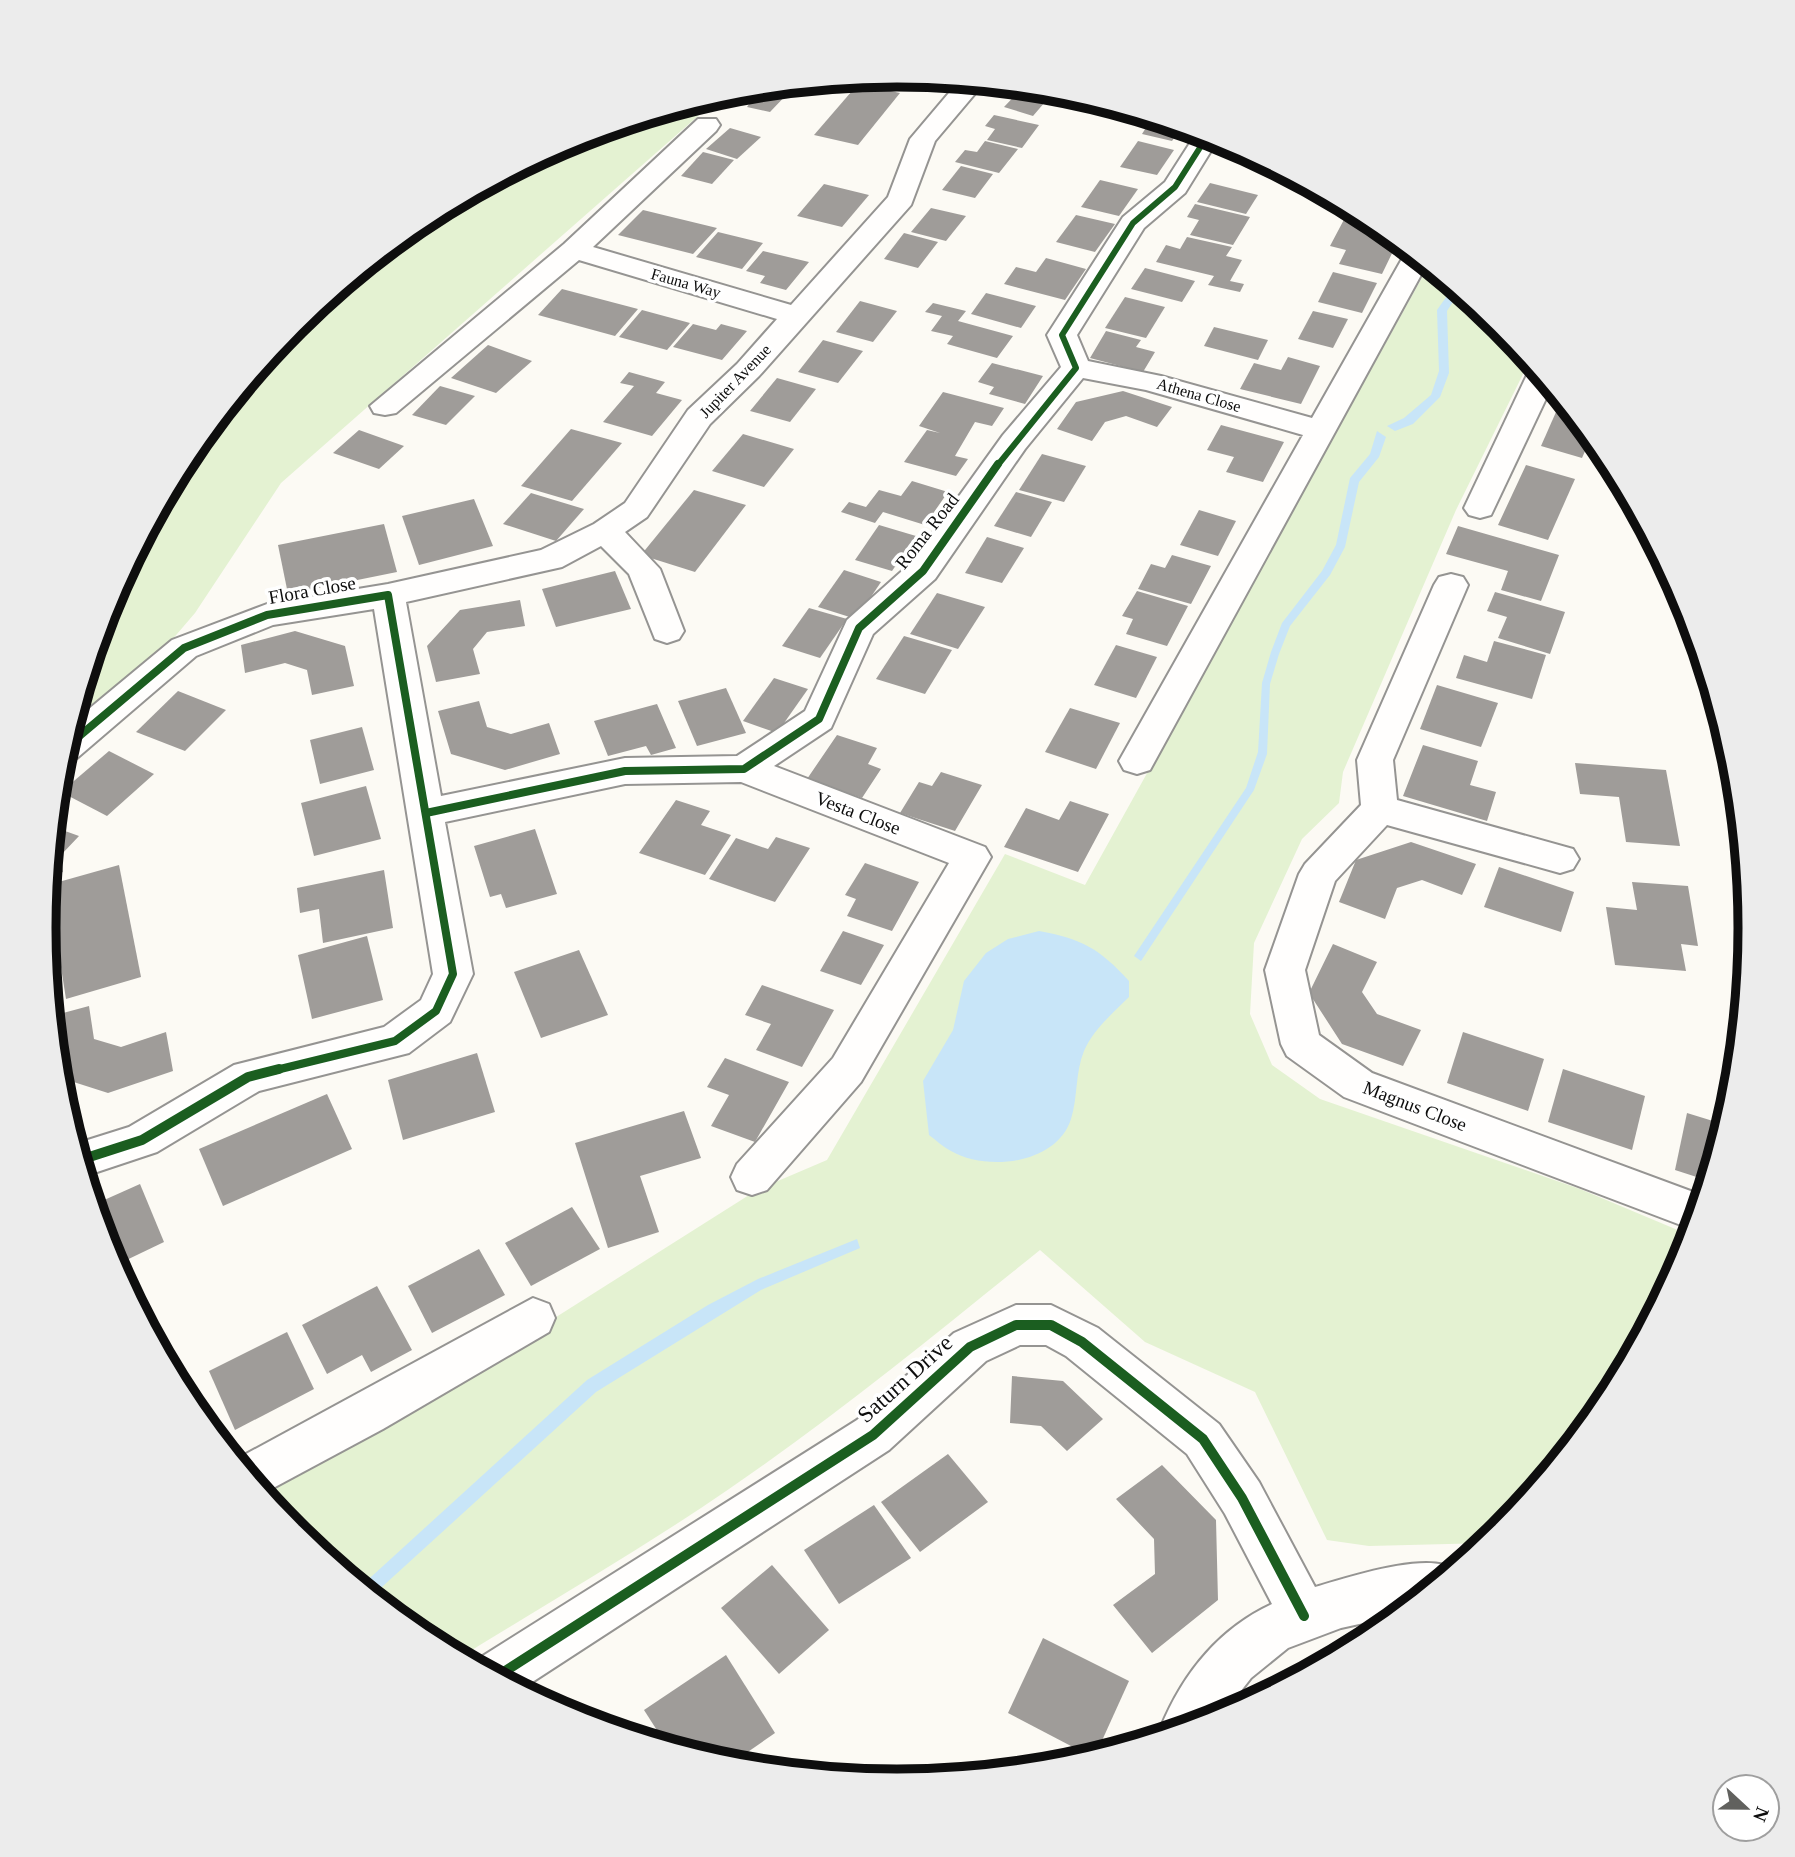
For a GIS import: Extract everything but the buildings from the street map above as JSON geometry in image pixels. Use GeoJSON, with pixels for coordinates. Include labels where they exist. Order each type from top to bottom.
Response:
{"type":"FeatureCollection","features":[{"type":"Feature","properties":{"kind":"street","name":"Jupiter Avenue"},"geometry":{"type":"LineString","coordinates":[[388,595],[550,559],[605,531],[636,510],[699,417],[748,370],[901,199],[923,139],[965,90]]}},
{"type":"Feature","properties":{"kind":"street"},"geometry":{"type":"LineString","coordinates":[[385,406],[574,250],[707,125]]}},
{"type":"Feature","properties":{"kind":"street"},"geometry":{"type":"LineString","coordinates":[[1076,368],[1062,335],[1132,223],[1175,187],[1202,144]]}},
{"type":"Feature","properties":{"kind":"street","name":"Fauna Way"},"geometry":{"type":"LineString","coordinates":[[574,250],[797,316]]}},
{"type":"Feature","properties":{"kind":"street"},"geometry":{"type":"LineString","coordinates":[[1137,761],[1413,263]]}},
{"type":"Feature","properties":{"kind":"street","name":"Athena Close"},"geometry":{"type":"LineString","coordinates":[[1076,368],[1150,382],[1321,430]]}},
{"type":"Feature","properties":{"kind":"street","name":"Roma Road"},"geometry":{"type":"LineString","coordinates":[[744,769],[819,719],[859,628],[923,571],[1014,442],[1076,368]]}},
{"type":"Feature","properties":{"kind":"street"},"geometry":{"type":"LineString","coordinates":[[1480,508],[1538,384]]}},
{"type":"Feature","properties":{"kind":"street"},"geometry":{"type":"LineString","coordinates":[[605,531],[644,569],[667,631]]}},
{"type":"Feature","properties":{"kind":"street"},"geometry":{"type":"LineString","coordinates":[[1451,584],[1375,760],[1380,809],[1560,859]]}},
{"type":"Feature","properties":{"kind":"street"},"geometry":{"type":"LineString","coordinates":[[88,1157],[142,1140],[248,1077],[395,1041],[436,1011],[453,974],[388,595]]}},
{"type":"Feature","properties":{"kind":"street","name":"Flora Close"},"geometry":{"type":"LineString","coordinates":[[78,738],[184,648],[267,615],[388,595]]}},
{"type":"Feature","properties":{"kind":"street"},"geometry":{"type":"LineString","coordinates":[[426,813],[625,771],[744,769]]}},
{"type":"Feature","properties":{"kind":"street","name":"Vesta Close"},"geometry":{"type":"LineString","coordinates":[[744,769],[972,857],[847,1070],[752,1177]]}},
{"type":"Feature","properties":{"kind":"street","name":"Magnus Close"},"geometry":{"type":"LineString","coordinates":[[1380,809],[1318,874],[1284,970],[1301,1044],[1358,1085],[1690,1210]]}},
{"type":"Feature","properties":{"kind":"street"},"geometry":{"type":"LineString","coordinates":[[257,1473],[367,1414],[533,1318]]}},
{"type":"Feature","properties":{"kind":"street","name":"Saturn Drive"},"geometry":{"type":"LineString","coordinates":[[504,1672],[873,1434],[970,1347],[1017,1325],[1051,1325],[1082,1342],[1203,1439],[1242,1498],[1304,1616]]}},
{"type":"Feature","properties":{"kind":"street"},"geometry":{"type":"LineString","coordinates":[[1192,1716],[1203,1695],[1255,1640],[1304,1616],[1370,1596],[1420,1588]]}},
{"type":"Feature","properties":{"kind":"green space"},"geometry":{"type":"Polygon","coordinates":[[[705,110],[281,483],[195,613],[165,648],[84,716],[120,606],[169,508],[230,416],[302,333],[385,261],[477,200],[575,151],[627,132],[705,110]]]}},
{"type":"Feature","properties":{"kind":"green space"},"geometry":{"type":"Polygon","coordinates":[[[1425,273],[1493,333],[1526,369],[1456,510],[1343,772],[1339,803],[1302,839],[1254,943],[1250,1014],[1272,1065],[1320,1099],[1580,1189],[1682,1232],[1652,1301],[1597,1396],[1565,1441],[1530,1483],[1471,1543],[1369,1546],[1327,1540],[1255,1392],[1145,1342],[1040,1250],[887,1372],[769,1461],[663,1533],[469,1652],[385,1596],[302,1524],[269,1487],[553,1319],[757,1190],[827,1160],[1005,854],[1085,885],[1425,273]]]}},
{"type":"Feature","properties":{"kind":"water"},"geometry":{"type":"Polygon","coordinates":[[[1449,293],[1455,299],[1447,311],[1449,373],[1440,397],[1413,424],[1395,431],[1387,426],[1404,418],[1431,395],[1439,371],[1437,310],[1449,293]]]}},
{"type":"Feature","properties":{"kind":"water"},"geometry":{"type":"Polygon","coordinates":[[[1377,431],[1386,437],[1379,457],[1359,482],[1345,547],[1330,575],[1290,626],[1279,654],[1270,684],[1267,754],[1254,790],[1141,961],[1134,956],[1246,788],[1258,752],[1262,683],[1271,652],[1282,623],[1322,571],[1336,545],[1350,478],[1370,454],[1377,431]]]}},
{"type":"Feature","properties":{"kind":"water"},"geometry":{"type":"Polygon","coordinates":[[[1039,931],[1078,942],[1099,953],[1129,981],[1129,997],[1088,1043],[1079,1068],[1071,1119],[1063,1134],[1051,1146],[1019,1160],[983,1161],[966,1157],[948,1149],[929,1135],[923,1081],[953,1030],[964,981],[986,953],[1008,939],[1039,931]]]}},
{"type":"Feature","properties":{"kind":"water"},"geometry":{"type":"Polygon","coordinates":[[[857,1239],[860,1248],[761,1290],[596,1392],[378,1590],[367,1581],[587,1380],[708,1305],[758,1279],[857,1239]]]}},
{"type":"Feature","properties":{"kind":"cycle path"},"geometry":{"type":"LineString","coordinates":[[426,813],[625,771],[744,769],[819,719],[859,628],[923,571],[1014,442],[1076,368],[1062,335],[1133,223],[1175,187],[1202,144]]}},
{"type":"Feature","properties":{"kind":"cycle path"},"geometry":{"type":"LineString","coordinates":[[79,737],[184,648],[267,615],[388,595],[453,974],[436,1011],[395,1041],[248,1077],[142,1140],[88,1157]]}},
{"type":"Feature","properties":{"kind":"cycle path"},"geometry":{"type":"LineString","coordinates":[[504,1672],[873,1435],[970,1347],[1016,1325],[1051,1325],[1082,1342],[1203,1439],[1242,1498],[1304,1616]]}}]}
